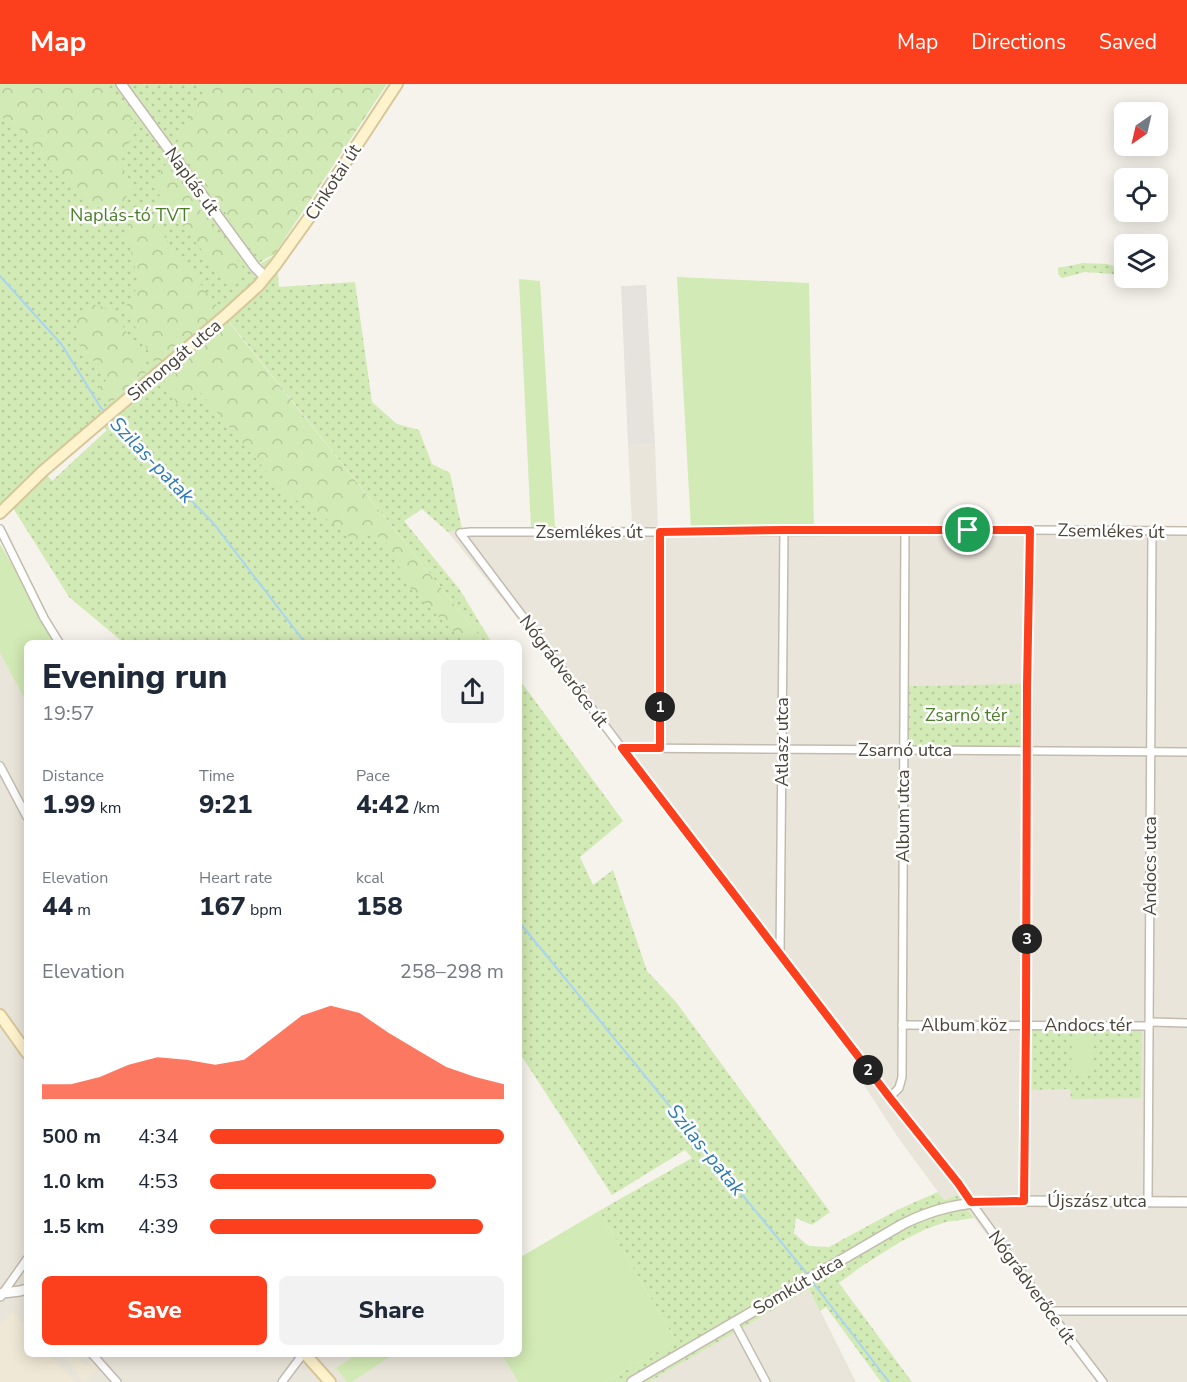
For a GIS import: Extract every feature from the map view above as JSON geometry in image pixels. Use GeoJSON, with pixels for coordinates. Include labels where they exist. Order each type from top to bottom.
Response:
{"type":"FeatureCollection","features":[{"type":"Feature","properties":{"kind":"main road","name":"Cinkotai út"},"geometry":{"type":"LineString","coordinates":[[265,277],[289,248],[397,84]]}},
{"type":"Feature","properties":{"kind":"main road","name":"Simongát utca"},"geometry":{"type":"LineString","coordinates":[[0,513],[43,471],[227,314],[265,277]]}},
{"type":"Feature","properties":{"kind":"main road"},"geometry":{"type":"LineString","coordinates":[[0,1015],[24,1049]]}},
{"type":"Feature","properties":{"kind":"main road"},"geometry":{"type":"LineString","coordinates":[[307,1357],[330,1382]]}},
{"type":"Feature","properties":{"kind":"street","name":"Naplás út"},"geometry":{"type":"LineString","coordinates":[[121,84],[255,267],[265,277]]}},
{"type":"Feature","properties":{"kind":"street"},"geometry":{"type":"LineString","coordinates":[[0,529],[44,618],[58,640]]}},
{"type":"Feature","properties":{"kind":"street","name":"Zsemlékes út"},"geometry":{"type":"LineString","coordinates":[[460,533],[784,530],[1187,531]]}},
{"type":"Feature","properties":{"kind":"street","name":"Atlasz utca"},"geometry":{"type":"LineString","coordinates":[[780,954],[784,530]]}},
{"type":"Feature","properties":{"kind":"street"},"geometry":{"type":"LineString","coordinates":[[1024,1201],[1030,530]]}},
{"type":"Feature","properties":{"kind":"street","name":"Album utca"},"geometry":{"type":"LineString","coordinates":[[890,1098],[901,1083],[905,531]]}},
{"type":"Feature","properties":{"kind":"street","name":"Andocs utca"},"geometry":{"type":"LineString","coordinates":[[1148,1202],[1152,531]]}},
{"type":"Feature","properties":{"kind":"street"},"geometry":{"type":"LineString","coordinates":[[660,532],[660,748]]}},
{"type":"Feature","properties":{"kind":"street","name":"Nógrádverőce út"},"geometry":{"type":"LineString","coordinates":[[460,533],[890,1098],[958,1183],[1049,1311],[1103,1382]]}},
{"type":"Feature","properties":{"kind":"street","name":"Zsarnó utca"},"geometry":{"type":"LineString","coordinates":[[622,748],[1187,752]]}},
{"type":"Feature","properties":{"kind":"street"},"geometry":{"type":"LineString","coordinates":[[0,766],[24,811]]}},
{"type":"Feature","properties":{"kind":"street"},"geometry":{"type":"LineString","coordinates":[[1149,1024],[1187,1023]]}},
{"type":"Feature","properties":{"kind":"street","name":"Andocs tér"},"geometry":{"type":"LineString","coordinates":[[1026,1025],[1149,1024]]}},
{"type":"Feature","properties":{"kind":"street","name":"Album köz"},"geometry":{"type":"LineString","coordinates":[[902,1025],[1026,1025]]}},
{"type":"Feature","properties":{"kind":"street","name":"Újszász utca"},"geometry":{"type":"LineString","coordinates":[[971,1202],[1187,1202]]}},
{"type":"Feature","properties":{"kind":"street","name":"Somkút utca"},"geometry":{"type":"LineString","coordinates":[[632,1382],[903,1224],[937,1209],[971,1202]]}},
{"type":"Feature","properties":{"kind":"street"},"geometry":{"type":"LineString","coordinates":[[1,1294],[24,1263]]}},
{"type":"Feature","properties":{"kind":"street"},"geometry":{"type":"LineString","coordinates":[[1,1294],[24,1290]]}},
{"type":"Feature","properties":{"kind":"street"},"geometry":{"type":"LineString","coordinates":[[1049,1311],[1187,1311]]}},
{"type":"Feature","properties":{"kind":"street"},"geometry":{"type":"LineString","coordinates":[[734,1322],[766,1382]]}},
{"type":"Feature","properties":{"kind":"street"},"geometry":{"type":"LineString","coordinates":[[95,1357],[117,1382]]}},
{"type":"Feature","properties":{"kind":"street"},"geometry":{"type":"LineString","coordinates":[[282,1382],[302,1357]]}},
{"type":"Feature","properties":{"kind":"shaded area"},"geometry":{"type":"Polygon","coordinates":[[[646,285],[655,444],[628,445],[621,286],[646,285]]]}},
{"type":"Feature","properties":{"kind":"shaded area"},"geometry":{"type":"Polygon","coordinates":[[[655,444],[658,527],[814,529],[1187,526],[1187,1382],[1097,1382],[957,1195],[944,1200],[899,1139],[853,1068],[858,1065],[528,631],[448,532],[462,529],[632,526],[628,445],[655,444]]]}},
{"type":"Feature","properties":{"kind":"shaded area"},"geometry":{"type":"Polygon","coordinates":[[[0,653],[24,698],[24,1357],[352,1357],[336,1368],[347,1382],[0,1382],[0,653]]]}},
{"type":"Feature","properties":{"kind":"shaded area"},"geometry":{"type":"Polygon","coordinates":[[[809,1288],[856,1382],[649,1382],[809,1288]]]}},
{"type":"Feature","properties":{"kind":"shaded area"},"geometry":{"type":"Polygon","coordinates":[[[13,1312],[24,1325],[24,1357],[52,1357],[75,1382],[0,1382],[0,1324],[13,1312]]]}},
{"type":"Feature","properties":{"kind":"shaded area"},"geometry":{"type":"Polygon","coordinates":[[[64,1357],[77,1357],[85,1366],[92,1360],[100,1368],[83,1382],[77,1375],[79,1373],[64,1357]]]}},
{"type":"Feature","properties":{"kind":"shaded area"},"geometry":{"type":"Polygon","coordinates":[[[388,1357],[503,1357],[518,1382],[352,1382],[388,1357]]]}},
{"type":"Feature","properties":{"kind":"green space","name":"Naplás-tó TVT"},"geometry":{"type":"Polygon","coordinates":[[[0,84],[384,84],[268,257],[248,271],[276,252],[279,287],[355,282],[372,402],[397,424],[419,430],[432,464],[450,473],[462,529],[448,532],[422,509],[404,521],[460,590],[490,640],[483,640],[220,310],[232,332],[470,640],[120,640],[69,597],[13,508],[47,475],[52,481],[107,430],[97,419],[5,503],[0,504],[0,84]]]}},
{"type":"Feature","properties":{"kind":"green space"},"geometry":{"type":"Polygon","coordinates":[[[0,84],[106,84],[134,121],[135,128],[120,165],[133,185],[114,219],[50,170],[22,130],[0,116],[0,84]]]}},
{"type":"Feature","properties":{"kind":"green space"},"geometry":{"type":"Polygon","coordinates":[[[207,84],[387,84],[276,252],[271,256],[262,257],[254,252],[177,143],[207,84]]]}},
{"type":"Feature","properties":{"kind":"green space"},"geometry":{"type":"Polygon","coordinates":[[[166,164],[247,273],[230,287],[151,184],[166,164]]]}},
{"type":"Feature","properties":{"kind":"green space"},"geometry":{"type":"Polygon","coordinates":[[[140,204],[232,326],[483,640],[462,640],[411,589],[387,544],[372,532],[359,545],[314,509],[287,496],[201,393],[178,406],[125,308],[139,284],[126,231],[140,204]]]}},
{"type":"Feature","properties":{"kind":"green space"},"geometry":{"type":"Polygon","coordinates":[[[1083,263],[1107,264],[1114,266],[1114,274],[1085,272],[1062,278],[1058,274],[1058,268],[1083,263]]]}},
{"type":"Feature","properties":{"kind":"green space"},"geometry":{"type":"Polygon","coordinates":[[[677,277],[809,283],[814,529],[691,528],[677,277]]]}},
{"type":"Feature","properties":{"kind":"green space"},"geometry":{"type":"Polygon","coordinates":[[[519,279],[540,281],[555,527],[531,528],[519,279]]]}},
{"type":"Feature","properties":{"kind":"green space"},"geometry":{"type":"Polygon","coordinates":[[[89,304],[98,305],[110,312],[129,335],[150,369],[110,403],[99,388],[107,379],[99,364],[83,355],[77,334],[77,319],[89,304]]]}},
{"type":"Feature","properties":{"kind":"green space"},"geometry":{"type":"Polygon","coordinates":[[[0,544],[56,640],[24,640],[24,698],[0,653],[0,544]]]}},
{"type":"Feature","properties":{"kind":"green space"},"geometry":{"type":"Polygon","coordinates":[[[522,683],[623,821],[580,857],[593,885],[613,870],[647,971],[676,1002],[830,1212],[812,1225],[796,1218],[794,1233],[810,1246],[829,1247],[897,1210],[938,1192],[944,1200],[957,1195],[974,1218],[946,1222],[926,1229],[900,1242],[839,1283],[912,1382],[881,1382],[826,1307],[820,1311],[809,1289],[649,1382],[605,1382],[676,1341],[599,1211],[692,1158],[685,1150],[612,1195],[522,1057],[522,683]]]}},
{"type":"Feature","properties":{"kind":"green space","name":"Zsarnó tér"},"geometry":{"type":"Polygon","coordinates":[[[1024,684],[1024,747],[908,745],[907,686],[1024,684]]]}},
{"type":"Feature","properties":{"kind":"green space"},"geometry":{"type":"Polygon","coordinates":[[[1030,1026],[1142,1028],[1141,1098],[1071,1099],[1070,1089],[1029,1090],[1030,1026]]]}},
{"type":"Feature","properties":{"kind":"green space"},"geometry":{"type":"Polygon","coordinates":[[[1072,1033],[1094,1034],[1094,1073],[1071,1072],[1072,1033]]]}},
{"type":"Feature","properties":{"kind":"green space"},"geometry":{"type":"Polygon","coordinates":[[[599,1211],[676,1341],[605,1382],[518,1382],[503,1357],[522,1357],[522,1256],[599,1211]]]}},
{"type":"Feature","properties":{"kind":"green space"},"geometry":{"type":"Polygon","coordinates":[[[352,1357],[389,1357],[352,1382],[347,1382],[336,1368],[352,1357]]]}},
{"type":"Feature","properties":{"kind":"waterway","name":"Szilas-patak"},"geometry":{"type":"LineString","coordinates":[[0,276],[62,345],[106,413]]}},
{"type":"Feature","properties":{"kind":"waterway","name":"Szilas-patak"},"geometry":{"type":"LineString","coordinates":[[110,417],[214,524],[303,640]]}},
{"type":"Feature","properties":{"kind":"waterway","name":"Szilas-patak"},"geometry":{"type":"LineString","coordinates":[[522,926],[808,1275]]}},
{"type":"Feature","properties":{"kind":"waterway","name":"Szilas-patak"},"geometry":{"type":"LineString","coordinates":[[811,1280],[889,1382]]}},
{"type":"Feature","properties":{"kind":"route"},"geometry":{"type":"LineString","coordinates":[[968,530],[1030,530],[1024,1201],[971,1202],[622,748],[660,748],[660,532],[968,530]]}}]}
